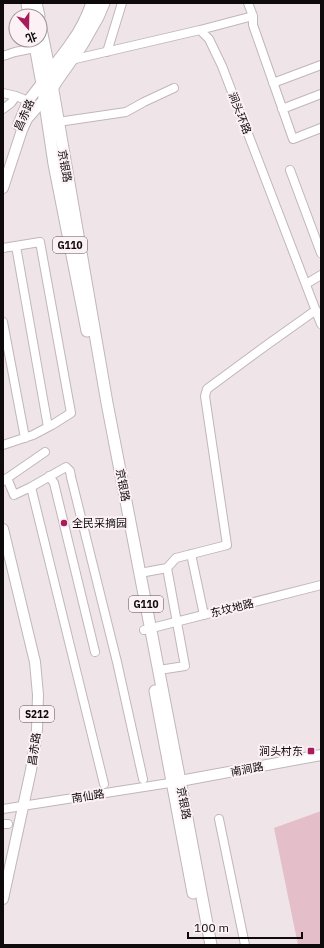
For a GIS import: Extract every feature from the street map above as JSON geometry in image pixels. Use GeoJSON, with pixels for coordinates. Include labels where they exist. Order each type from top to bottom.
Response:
{"type":"FeatureCollection","features":[{"type":"Feature","properties":{"kind":"highway"},"geometry":{"type":"LineString","coordinates":[[50,73],[72,42],[87,17],[92,3]]}},
{"type":"Feature","properties":{"kind":"highway"},"geometry":{"type":"LineString","coordinates":[[47,86],[71,60],[82,45],[104,3]]}},
{"type":"Feature","properties":{"kind":"highway","name":"京银路"},"geometry":{"type":"LineString","coordinates":[[36,48],[58,122],[108,428],[176,782],[204,945]]}},
{"type":"Feature","properties":{"kind":"highway","name":"京银路"},"geometry":{"type":"LineString","coordinates":[[45,48],[50,73],[45,100],[54,164],[104,404]]}},
{"type":"Feature","properties":{"kind":"highway","name":"京银路"},"geometry":{"type":"LineString","coordinates":[[108,428],[140,573],[147,629],[159,670],[176,782],[211,945]]}},
{"type":"Feature","properties":{"kind":"main road","name":"昌赤路"},"geometry":{"type":"LineString","coordinates":[[3,173],[28,101],[47,86]]}},
{"type":"Feature","properties":{"kind":"main road","name":"昌赤路"},"geometry":{"type":"LineString","coordinates":[[3,188],[27,119],[45,100]]}},
{"type":"Feature","properties":{"kind":"main road","name":"昌赤路"},"geometry":{"type":"LineString","coordinates":[[3,528],[35,662],[38,695],[37,730],[31,770],[3,899]]}},
{"type":"Feature","properties":{"kind":"main road","name":"南涧路"},"geometry":{"type":"LineString","coordinates":[[176,782],[321,755]]}},
{"type":"Feature","properties":{"kind":"street"},"geometry":{"type":"LineString","coordinates":[[107,52],[122,3]]}},
{"type":"Feature","properties":{"kind":"street"},"geometry":{"type":"LineString","coordinates":[[248,3],[253,16],[253,25],[293,139],[321,128]]}},
{"type":"Feature","properties":{"kind":"street"},"geometry":{"type":"LineString","coordinates":[[71,60],[253,16]]}},
{"type":"Feature","properties":{"kind":"street","name":"涧头环路"},"geometry":{"type":"LineString","coordinates":[[200,30],[209,39],[222,66],[321,324]]}},
{"type":"Feature","properties":{"kind":"street"},"geometry":{"type":"LineString","coordinates":[[3,56],[25,48]]}},
{"type":"Feature","properties":{"kind":"street"},"geometry":{"type":"LineString","coordinates":[[273,83],[321,65]]}},
{"type":"Feature","properties":{"kind":"street"},"geometry":{"type":"LineString","coordinates":[[58,122],[126,112],[174,88]]}},
{"type":"Feature","properties":{"kind":"street"},"geometry":{"type":"LineString","coordinates":[[3,93],[28,101]]}},
{"type":"Feature","properties":{"kind":"street"},"geometry":{"type":"LineString","coordinates":[[282,109],[321,94]]}},
{"type":"Feature","properties":{"kind":"street"},"geometry":{"type":"LineString","coordinates":[[3,109],[11,103],[16,96]]}},
{"type":"Feature","properties":{"kind":"street"},"geometry":{"type":"LineString","coordinates":[[290,170],[321,253]]}},
{"type":"Feature","properties":{"kind":"street"},"geometry":{"type":"LineString","coordinates":[[3,248],[40,242],[71,413],[48,427],[25,438],[3,445]]}},
{"type":"Feature","properties":{"kind":"street"},"geometry":{"type":"LineString","coordinates":[[16,246],[48,427]]}},
{"type":"Feature","properties":{"kind":"street"},"geometry":{"type":"LineString","coordinates":[[306,284],[321,275]]}},
{"type":"Feature","properties":{"kind":"street"},"geometry":{"type":"LineString","coordinates":[[140,573],[167,568],[176,558],[227,545],[205,396],[207,389],[316,310]]}},
{"type":"Feature","properties":{"kind":"street"},"geometry":{"type":"LineString","coordinates":[[3,322],[25,438]]}},
{"type":"Feature","properties":{"kind":"street"},"geometry":{"type":"LineString","coordinates":[[45,452],[5,480],[14,496],[66,467],[70,472],[118,662],[143,779]]}},
{"type":"Feature","properties":{"kind":"street"},"geometry":{"type":"LineString","coordinates":[[49,476],[54,483],[95,652]]}},
{"type":"Feature","properties":{"kind":"street"},"geometry":{"type":"LineString","coordinates":[[31,487],[104,784]]}},
{"type":"Feature","properties":{"kind":"street"},"geometry":{"type":"LineString","coordinates":[[191,554],[204,615]]}},
{"type":"Feature","properties":{"kind":"street"},"geometry":{"type":"LineString","coordinates":[[159,670],[184,666],[167,568]]}},
{"type":"Feature","properties":{"kind":"street","name":"东坟地路"},"geometry":{"type":"LineString","coordinates":[[147,629],[321,585]]}},
{"type":"Feature","properties":{"kind":"street","name":"南仙路"},"geometry":{"type":"LineString","coordinates":[[3,809],[176,782]]}},
{"type":"Feature","properties":{"kind":"street"},"geometry":{"type":"LineString","coordinates":[[219,819],[244,945]]}},
{"type":"Feature","properties":{"kind":"shaded area"},"geometry":{"type":"Polygon","coordinates":[[[321,811],[321,945],[298,945],[274,828],[321,811]]]}},
{"type":"Feature","properties":{"kind":"place","name":"全民采摘园"},"geometry":{"type":"Point","coordinates":[64,523]}},
{"type":"Feature","properties":{"kind":"place","name":"涧头村东"},"geometry":{"type":"Point","coordinates":[311,751]}}]}
